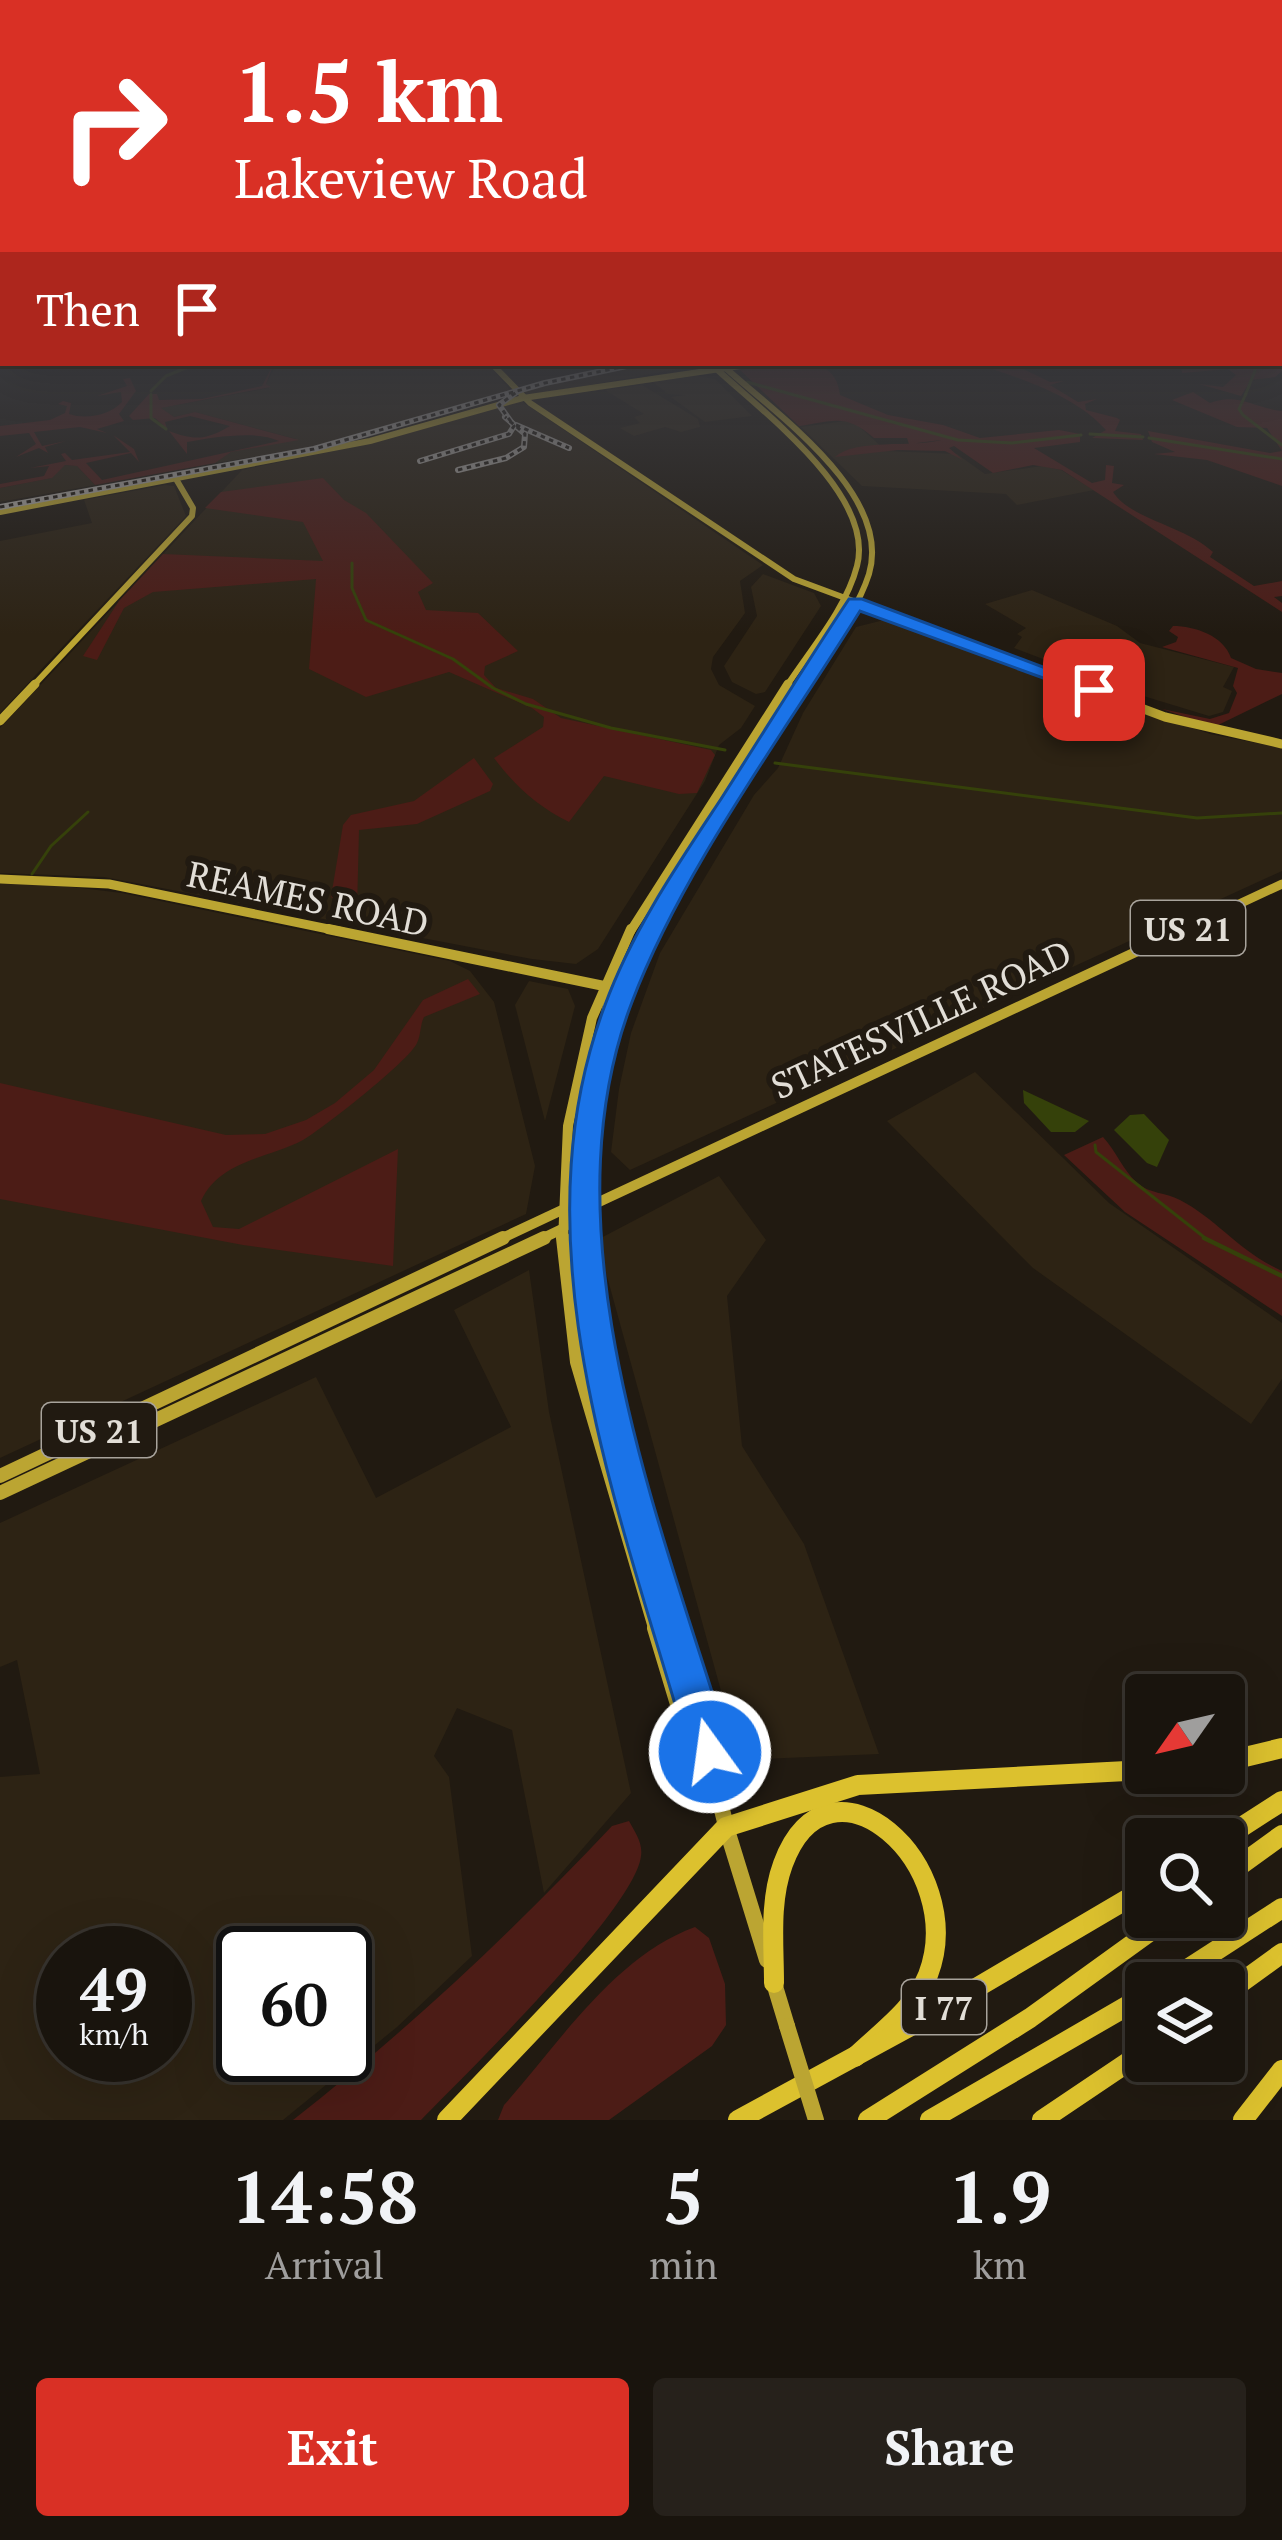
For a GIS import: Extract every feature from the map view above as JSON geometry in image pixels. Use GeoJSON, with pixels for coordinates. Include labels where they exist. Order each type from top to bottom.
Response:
{"type":"FeatureCollection","features":[{"type":"Feature","properties":{"kind":"highway"},"geometry":{"type":"LineString","coordinates":[[1245,1757],[1282,1748]]}},
{"type":"Feature","properties":{"kind":"highway"},"geometry":{"type":"LineString","coordinates":[[446,2120],[726,1827],[859,1785],[1125,1771]]}},
{"type":"Feature","properties":{"kind":"highway"},"geometry":{"type":"LineString","coordinates":[[1245,1825],[1282,1801]]}},
{"type":"Feature","properties":{"kind":"highway"},"geometry":{"type":"LineString","coordinates":[[774,1983],[777,1893],[794,1843],[812,1825],[841,1814],[873,1819],[892,1830],[928,1876],[937,1912],[935,1951],[920,1990],[855,2057]]}},
{"type":"Feature","properties":{"kind":"highway"},"geometry":{"type":"LineString","coordinates":[[1245,1862],[1282,1835]]}},
{"type":"Feature","properties":{"kind":"highway","name":"I 77"},"geometry":{"type":"LineString","coordinates":[[738,2120],[1125,1900]]}},
{"type":"Feature","properties":{"kind":"highway"},"geometry":{"type":"LineString","coordinates":[[1198,1962],[1282,1908]]}},
{"type":"Feature","properties":{"kind":"highway","name":"I 77"},"geometry":{"type":"LineString","coordinates":[[868,2120],[1030,2018],[1141,1938]]}},
{"type":"Feature","properties":{"kind":"highway"},"geometry":{"type":"LineString","coordinates":[[1245,1980],[1282,1953]]}},
{"type":"Feature","properties":{"kind":"highway","name":"I 77"},"geometry":{"type":"LineString","coordinates":[[930,2120],[1125,2007]]}},
{"type":"Feature","properties":{"kind":"highway"},"geometry":{"type":"LineString","coordinates":[[1042,2120],[1125,2064]]}},
{"type":"Feature","properties":{"kind":"highway"},"geometry":{"type":"LineString","coordinates":[[1243,2120],[1282,2070]]}},
{"type":"Feature","properties":{"kind":"main road"},"geometry":{"type":"LineString","coordinates":[[0,512],[388,436]]}},
{"type":"Feature","properties":{"kind":"main road"},"geometry":{"type":"LineString","coordinates":[[579,436],[771,566],[850,601],[1165,716],[1282,744]]}},
{"type":"Feature","properties":{"kind":"main road"},"geometry":{"type":"LineString","coordinates":[[788,436],[843,493],[859,526],[862,545],[850,601],[649,898],[604,986],[575,1081],[562,1220],[566,1301],[585,1393],[683,1721],[726,1827],[816,2120]]}},
{"type":"Feature","properties":{"kind":"main road"},"geometry":{"type":"LineString","coordinates":[[593,1105],[612,1021],[646,939],[872,566],[872,530],[856,494],[793,436]]}},
{"type":"Feature","properties":{"kind":"main road"},"geometry":{"type":"LineString","coordinates":[[813,461],[856,494]]}},
{"type":"Feature","properties":{"kind":"main road"},"geometry":{"type":"LineString","coordinates":[[0,721],[192,517],[193,508],[176,479]]}},
{"type":"Feature","properties":{"kind":"main road"},"geometry":{"type":"LineString","coordinates":[[843,493],[854,499],[872,530]]}},
{"type":"Feature","properties":{"kind":"main road","name":"REAMES ROAD"},"geometry":{"type":"LineString","coordinates":[[0,879],[109,884],[604,986]]}},
{"type":"Feature","properties":{"kind":"main road","name":"STATESVILLE ROAD"},"geometry":{"type":"LineString","coordinates":[[0,1493],[180,1411],[586,1208],[1282,884]]}},
{"type":"Feature","properties":{"kind":"main road"},"geometry":{"type":"LineString","coordinates":[[604,986],[609,1001],[595,1054],[586,1208],[590,1298],[613,1422],[702,1714],[726,1827]]}},
{"type":"Feature","properties":{"kind":"main road","name":"STATESVILLE ROAD"},"geometry":{"type":"LineString","coordinates":[[0,1476],[562,1220]]}},
{"type":"Feature","properties":{"kind":"main road"},"geometry":{"type":"LineString","coordinates":[[200,1401],[249,1367],[251,1359]]}},
{"type":"Feature","properties":{"kind":"main road"},"geometry":{"type":"LineString","coordinates":[[180,1411],[181,1400],[217,1376]]}},
{"type":"Feature","properties":{"kind":"shaded area"},"geometry":{"type":"Polygon","coordinates":[[[31,436],[36,436],[42,446],[66,441],[45,447],[48,453],[39,448],[16,457],[36,444],[31,436]]]}},
{"type":"Feature","properties":{"kind":"shaded area"},"geometry":{"type":"Polygon","coordinates":[[[114,436],[134,449],[139,462],[131,453],[86,463],[102,480],[279,441],[254,436],[299,440],[231,452],[215,463],[95,485],[77,466],[65,465],[52,478],[0,488],[0,484],[44,476],[49,466],[30,468],[66,461],[61,454],[72,460],[130,452],[114,436]]]}},
{"type":"Feature","properties":{"kind":"shaded area"},"geometry":{"type":"Polygon","coordinates":[[[173,436],[235,436],[187,442],[187,454],[173,436]]]}},
{"type":"Feature","properties":{"kind":"shaded area"},"geometry":{"type":"Polygon","coordinates":[[[285,436],[363,436],[215,463],[213,459],[231,452],[296,439],[285,436]]]}},
{"type":"Feature","properties":{"kind":"shaded area"},"geometry":{"type":"Polygon","coordinates":[[[398,436],[573,436],[763,565],[740,581],[745,613],[713,657],[711,669],[719,685],[755,706],[741,728],[719,745],[705,781],[598,949],[576,964],[532,959],[104,877],[0,873],[0,728],[242,470],[398,436]]]}},
{"type":"Feature","properties":{"kind":"shaded area"},"geometry":{"type":"Polygon","coordinates":[[[810,436],[869,436],[886,451],[957,454],[985,474],[1042,466],[1061,470],[1094,490],[1017,505],[1006,494],[862,486],[810,436]]]}},
{"type":"Feature","properties":{"kind":"shaded area"},"geometry":{"type":"Polygon","coordinates":[[[1080,436],[1080,442],[1034,448],[1092,483],[1105,480],[1106,465],[1114,466],[1112,483],[1124,485],[1113,492],[1132,509],[1201,543],[1213,552],[1210,557],[1254,586],[1282,581],[1282,596],[1274,597],[1282,603],[1282,612],[1062,470],[1033,465],[993,473],[954,446],[949,448],[963,460],[945,451],[835,457],[856,447],[909,444],[907,438],[874,438],[1080,436]]]}},
{"type":"Feature","properties":{"kind":"shaded area"},"geometry":{"type":"Polygon","coordinates":[[[1142,436],[1143,440],[1092,438],[1142,436]]]}},
{"type":"Feature","properties":{"kind":"shaded area"},"geometry":{"type":"Polygon","coordinates":[[[1150,436],[1175,436],[1270,453],[1282,451],[1282,486],[1207,460],[1154,454],[1175,452],[1152,442],[1150,436]]]}},
{"type":"Feature","properties":{"kind":"shaded area"},"geometry":{"type":"Polygon","coordinates":[[[65,465],[77,466],[95,485],[0,502],[0,488],[51,478],[65,465]]]}},
{"type":"Feature","properties":{"kind":"shaded area"},"geometry":{"type":"Polygon","coordinates":[[[323,478],[344,500],[366,513],[433,583],[418,592],[426,610],[478,613],[518,651],[485,666],[484,675],[496,688],[533,699],[561,718],[711,750],[715,755],[697,793],[679,794],[604,776],[569,822],[557,816],[527,794],[494,758],[543,727],[544,717],[532,708],[449,672],[366,697],[309,669],[316,579],[153,592],[124,608],[97,660],[83,656],[119,601],[163,554],[323,561],[303,522],[205,508],[221,492],[323,478]]]}},
{"type":"Feature","properties":{"kind":"shaded area"},"geometry":{"type":"Polygon","coordinates":[[[174,486],[186,516],[0,713],[0,541],[92,523],[84,500],[174,486]]]}},
{"type":"Feature","properties":{"kind":"shaded area"},"geometry":{"type":"Polygon","coordinates":[[[763,574],[814,593],[821,606],[765,692],[756,694],[732,682],[724,666],[757,616],[751,587],[763,574]]]}},
{"type":"Feature","properties":{"kind":"shaded area"},"geometry":{"type":"Polygon","coordinates":[[[1032,590],[1117,626],[1140,643],[1234,667],[1223,687],[1232,691],[1223,712],[1209,716],[1127,691],[1014,648],[1022,637],[1017,634],[1026,628],[985,604],[1032,590]]]}},
{"type":"Feature","properties":{"kind":"shaded area"},"geometry":{"type":"Polygon","coordinates":[[[884,620],[1210,734],[1282,748],[1282,871],[630,1170],[611,1152],[619,1089],[631,1033],[660,953],[754,795],[778,768],[803,713],[856,627],[884,620]]]}},
{"type":"Feature","properties":{"kind":"shaded area"},"geometry":{"type":"Polygon","coordinates":[[[1173,626],[1208,634],[1231,658],[1256,669],[1282,673],[1282,694],[1214,727],[1162,709],[1210,719],[1229,713],[1237,693],[1233,686],[1238,668],[1162,647],[1176,642],[1178,637],[1169,631],[1173,626]]]}},
{"type":"Feature","properties":{"kind":"shaded area"},"geometry":{"type":"Polygon","coordinates":[[[474,758],[493,784],[490,791],[417,824],[359,830],[357,911],[350,912],[331,897],[343,825],[351,815],[414,801],[474,758]]]}},
{"type":"Feature","properties":{"kind":"shaded area"},"geometry":{"type":"Polygon","coordinates":[[[39,883],[122,893],[450,961],[470,971],[494,1002],[535,1166],[526,1214],[0,1458],[0,884],[39,883]]]}},
{"type":"Feature","properties":{"kind":"shaded area"},"geometry":{"type":"Polygon","coordinates":[[[468,979],[480,994],[424,1017],[411,1052],[364,1094],[303,1140],[232,1169],[209,1187],[201,1201],[213,1227],[239,1229],[398,1149],[393,1266],[243,1245],[0,1199],[0,1083],[226,1135],[265,1134],[306,1120],[335,1103],[374,1070],[423,1000],[468,979]]]}},
{"type":"Feature","properties":{"kind":"shaded area"},"geometry":{"type":"Polygon","coordinates":[[[529,981],[568,989],[575,1006],[545,1121],[515,1005],[529,981]]]}},
{"type":"Feature","properties":{"kind":"shaded area"},"geometry":{"type":"Polygon","coordinates":[[[975,1072],[1109,1203],[1282,1323],[1282,1379],[1251,1424],[1033,1268],[887,1121],[975,1072]]]}},
{"type":"Feature","properties":{"kind":"shaded area"},"geometry":{"type":"Polygon","coordinates":[[[1023,1090],[1089,1121],[1075,1132],[1051,1132],[1024,1103],[1023,1090]]]}},
{"type":"Feature","properties":{"kind":"shaded area"},"geometry":{"type":"Polygon","coordinates":[[[1144,1114],[1169,1140],[1157,1167],[1114,1130],[1130,1115],[1144,1114]]]}},
{"type":"Feature","properties":{"kind":"shaded area"},"geometry":{"type":"Polygon","coordinates":[[[1103,1137],[1137,1183],[1193,1208],[1282,1271],[1282,1316],[1125,1212],[1064,1155],[1103,1137]]]}},
{"type":"Feature","properties":{"kind":"shaded area"},"geometry":{"type":"Polygon","coordinates":[[[719,1176],[766,1240],[727,1296],[742,1446],[804,1544],[879,1754],[740,1760],[597,1240],[719,1176]]]}},
{"type":"Feature","properties":{"kind":"shaded area"},"geometry":{"type":"Polygon","coordinates":[[[529,1270],[549,1412],[631,1793],[544,1893],[512,1730],[457,1708],[434,1756],[449,1777],[472,1956],[397,2027],[372,2047],[372,1926],[216,1926],[216,2082],[330,2082],[283,2120],[0,2120],[0,1777],[40,1774],[17,1660],[0,1667],[0,1523],[316,1377],[376,1498],[511,1427],[454,1310],[529,1270]]]}},
{"type":"Feature","properties":{"kind":"shaded area"},"geometry":{"type":"Polygon","coordinates":[[[629,1821],[640,1842],[641,1856],[632,1881],[545,1991],[421,2120],[293,2120],[339,2082],[372,2082],[372,2055],[458,1979],[612,1826],[629,1821]]]}},
{"type":"Feature","properties":{"kind":"shaded area"},"geometry":{"type":"Polygon","coordinates":[[[695,1927],[709,1938],[725,1984],[726,2025],[712,2046],[609,2120],[498,2120],[504,2105],[614,1979],[666,1940],[695,1927]]]}},
{"type":"Feature","properties":{"kind":"waterway"},"geometry":{"type":"LineString","coordinates":[[943,436],[1012,443],[1073,436]]}},
{"type":"Feature","properties":{"kind":"waterway"},"geometry":{"type":"LineString","coordinates":[[1124,436],[1143,437]]}},
{"type":"Feature","properties":{"kind":"waterway"},"geometry":{"type":"LineString","coordinates":[[1270,436],[1282,445]]}},
{"type":"Feature","properties":{"kind":"waterway"},"geometry":{"type":"LineString","coordinates":[[1149,438],[1282,459]]}},
{"type":"Feature","properties":{"kind":"waterway"},"geometry":{"type":"LineString","coordinates":[[352,563],[352,588],[366,620],[453,659],[493,688],[526,704],[611,728],[725,750]]}},
{"type":"Feature","properties":{"kind":"waterway"},"geometry":{"type":"LineString","coordinates":[[775,763],[1197,818],[1282,813]]}},
{"type":"Feature","properties":{"kind":"waterway"},"geometry":{"type":"LineString","coordinates":[[32,874],[51,846],[88,812]]}},
{"type":"Feature","properties":{"kind":"waterway"},"geometry":{"type":"LineString","coordinates":[[1095,1145],[1096,1152],[1207,1240]]}},
{"type":"Feature","properties":{"kind":"waterway"},"geometry":{"type":"LineString","coordinates":[[1207,1240],[1282,1276]]}},
{"type":"Feature","properties":{"kind":"railway"},"geometry":{"type":"LineString","coordinates":[[0,507],[314,449],[360,436]]}},
{"type":"Feature","properties":{"kind":"railway"},"geometry":{"type":"LineString","coordinates":[[420,461],[503,436]]}},
{"type":"Feature","properties":{"kind":"railway"},"geometry":{"type":"LineString","coordinates":[[458,470],[506,458],[524,447],[525,436]]}},
{"type":"Feature","properties":{"kind":"railway"},"geometry":{"type":"LineString","coordinates":[[541,436],[569,448]]}},
{"type":"Feature","properties":{"kind":"route"},"geometry":{"type":"LineString","coordinates":[[710,1752],[613,1422],[590,1298],[586,1233],[590,1127],[618,1003],[666,903],[856,603],[1094,690]]}}]}
